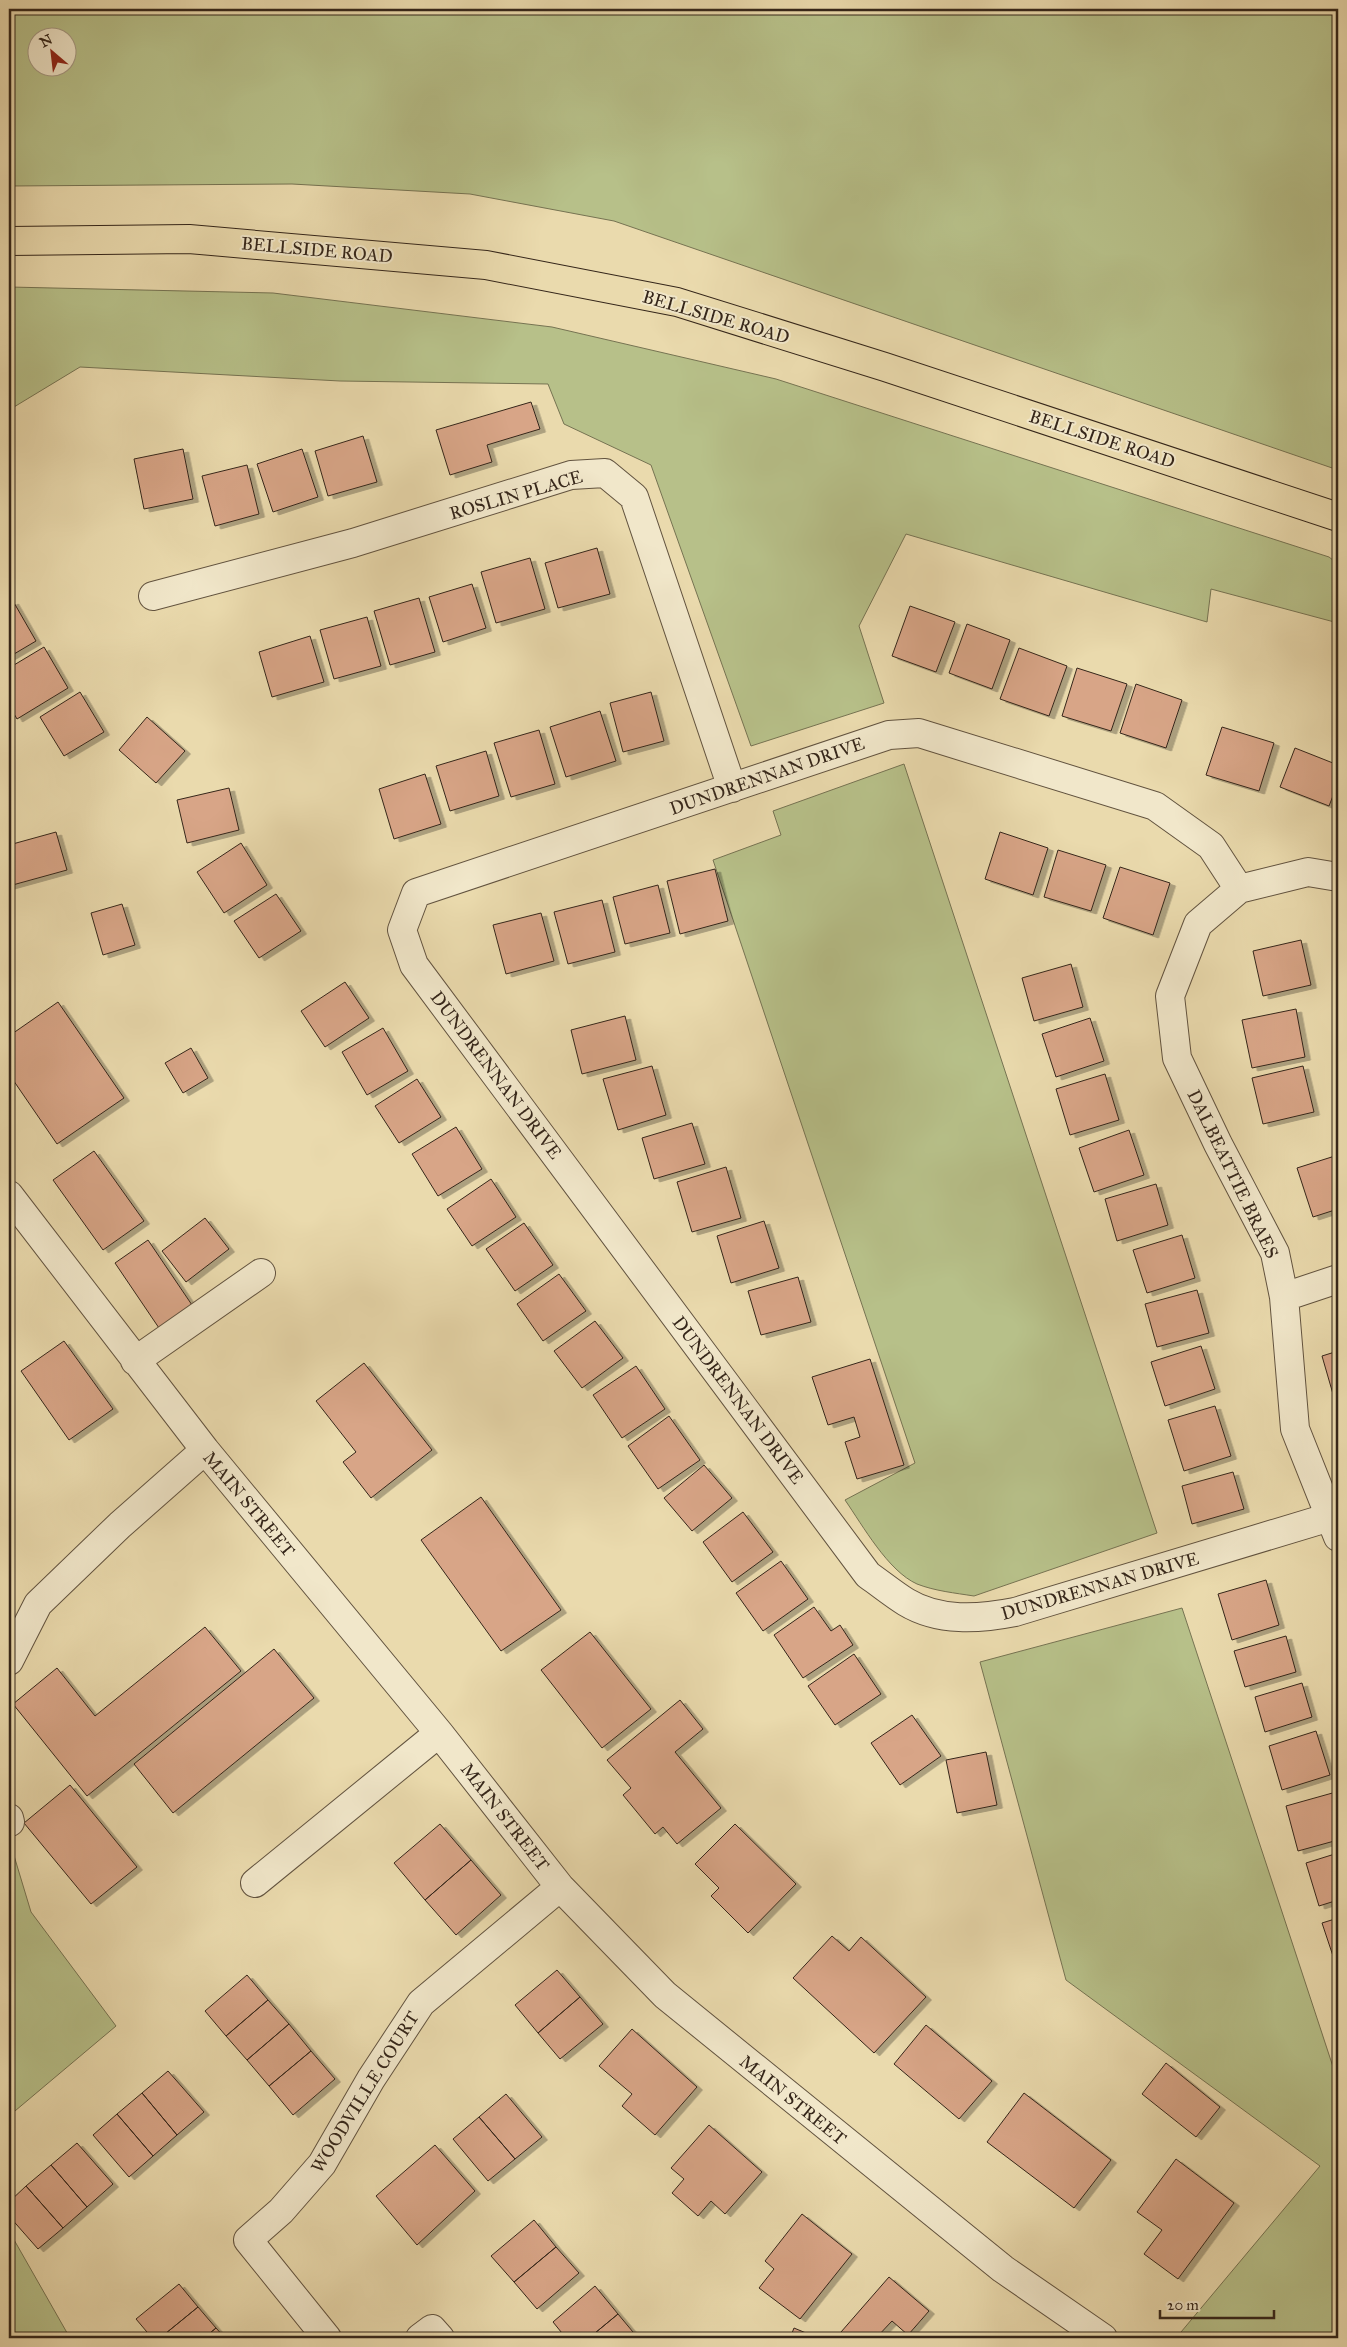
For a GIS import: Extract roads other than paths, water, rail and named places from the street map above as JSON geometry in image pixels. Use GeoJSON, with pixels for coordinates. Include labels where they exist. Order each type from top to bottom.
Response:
{"type":"FeatureCollection","features":[{"type":"Feature","properties":{"kind":"main road","name":"BELLSIDE ROAD"},"geometry":{"type":"LineString","coordinates":[[9,241],[189,239],[486,265],[668,300],[886,367],[1338,517]]}},
{"type":"Feature","properties":{"kind":"street","name":"ROSLIN PLACE"},"geometry":{"type":"LineString","coordinates":[[153,596],[353,543],[571,475],[605,473],[634,496],[732,788]]}},
{"type":"Feature","properties":{"kind":"street","name":"DUNDRENNAN DRIVE"},"geometry":{"type":"LineString","coordinates":[[1239,889],[1211,846],[1154,806],[920,733],[889,735],[416,893],[402,930],[414,964],[868,1575],[908,1603],[948,1617],[987,1618],[1015,1612],[1270,1537],[1334,1527]]}},
{"type":"Feature","properties":{"kind":"street"},"geometry":{"type":"LineString","coordinates":[[1239,889],[1308,872],[1338,878]]}},
{"type":"Feature","properties":{"kind":"street","name":"DALBEATTIE BRAES"},"geometry":{"type":"LineString","coordinates":[[1239,889],[1198,924],[1170,996],[1176,1058],[1218,1144],[1276,1252],[1284,1297],[1295,1428],[1334,1527]]}},
{"type":"Feature","properties":{"kind":"street","name":"MAIN STREET"},"geometry":{"type":"LineString","coordinates":[[9,1195],[205,1450],[439,1733],[560,1887],[664,1995],[1003,2270],[1103,2338]]}},
{"type":"Feature","properties":{"kind":"street"},"geometry":{"type":"LineString","coordinates":[[135,1361],[261,1274]]}},
{"type":"Feature","properties":{"kind":"street"},"geometry":{"type":"LineString","coordinates":[[1284,1297],[1338,1279]]}},
{"type":"Feature","properties":{"kind":"street"},"geometry":{"type":"LineString","coordinates":[[9,1661],[38,1604],[120,1526],[205,1450]]}},
{"type":"Feature","properties":{"kind":"street"},"geometry":{"type":"LineString","coordinates":[[254,1883],[439,1733]]}},
{"type":"Feature","properties":{"kind":"street","name":"WOODVILLE COURT"},"geometry":{"type":"LineString","coordinates":[[327,2338],[248,2240],[281,2211],[322,2164],[372,2079],[421,2003],[560,1887]]}},
{"type":"Feature","properties":{"kind":"street"},"geometry":{"type":"LineString","coordinates":[[420,2338],[432,2328],[440,2338]]}}]}
